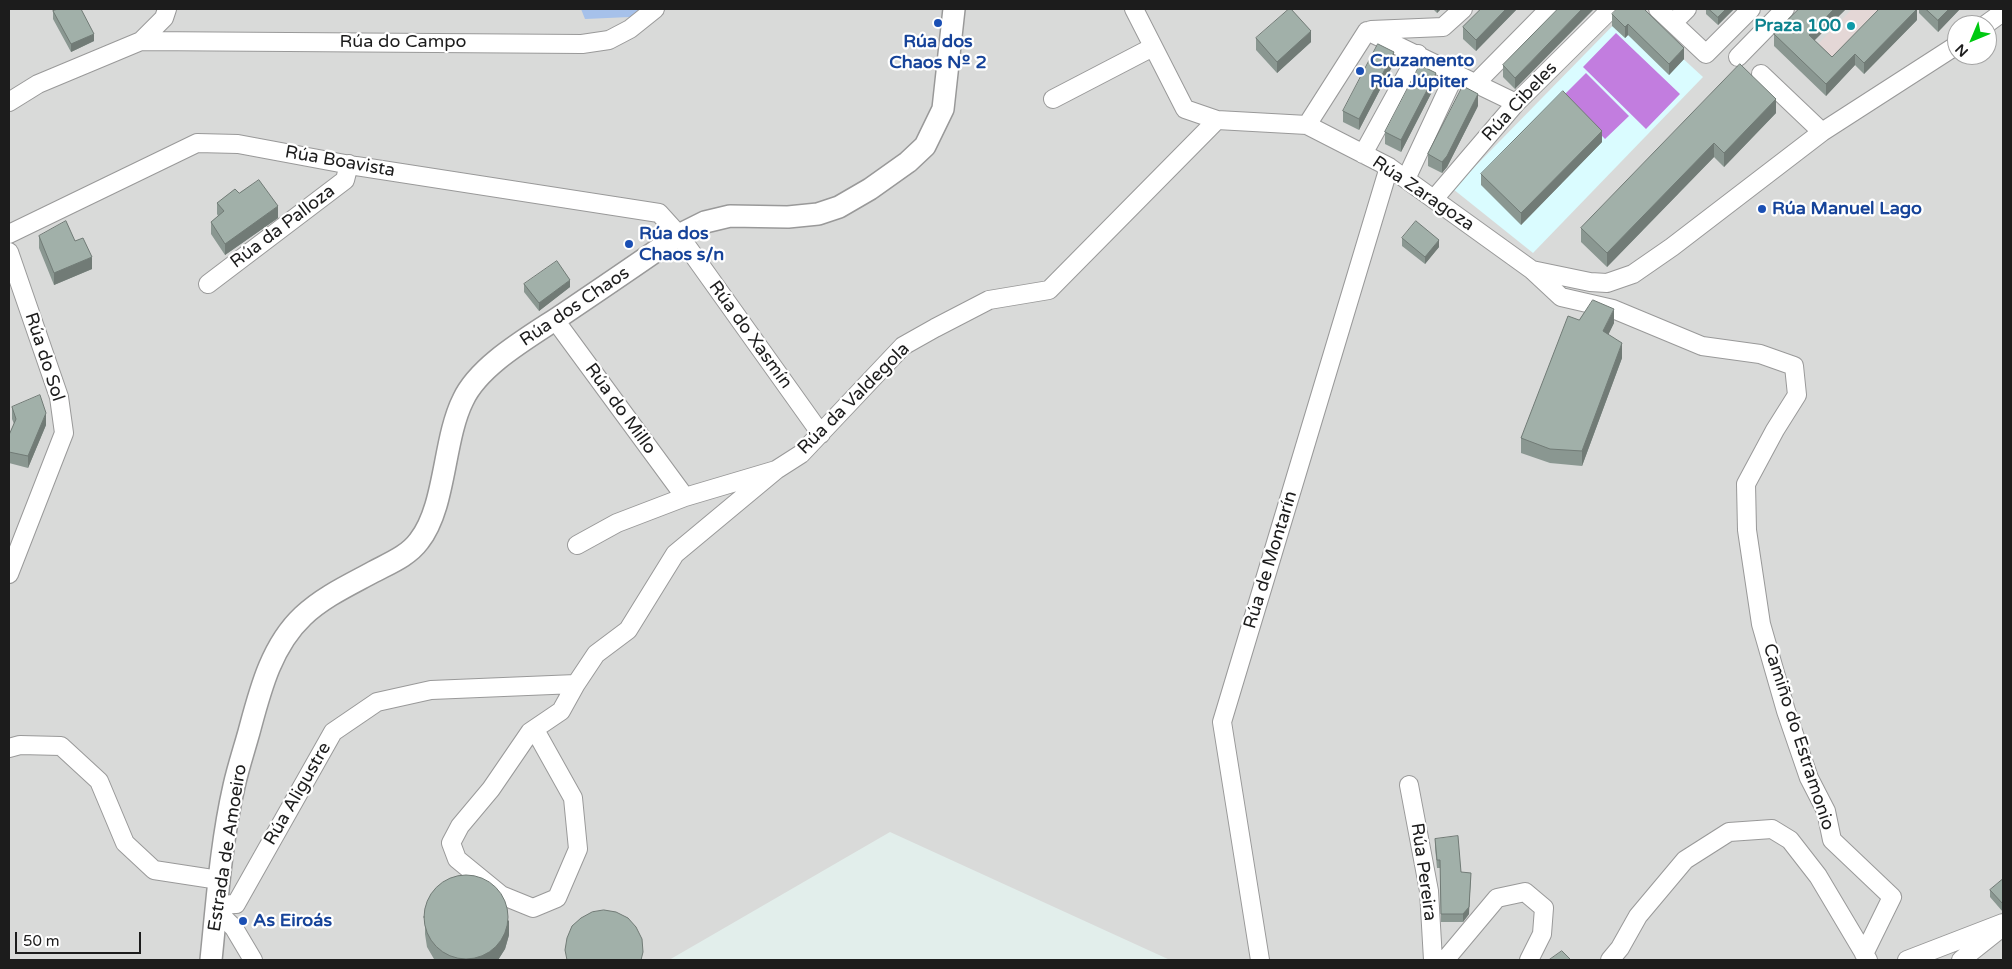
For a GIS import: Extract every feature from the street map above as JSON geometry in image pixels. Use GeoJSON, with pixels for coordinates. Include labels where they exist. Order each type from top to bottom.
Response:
{"type":"FeatureCollection","features":[{"type":"Feature","properties":{"kind":"street"},"geometry":{"type":"LineString","coordinates":[[9,102],[38,84],[141,41],[164,18],[168,9]]}},
{"type":"Feature","properties":{"kind":"street","name":"Rúa do Campo"},"geometry":{"type":"LineString","coordinates":[[141,41],[582,44],[609,40],[630,29],[656,9]]}},
{"type":"Feature","properties":{"kind":"street","name":"Rúa dos Chaos"},"geometry":{"type":"LineString","coordinates":[[340,589],[404,556],[421,540],[435,507],[455,419],[463,400],[471,386],[507,353],[679,235],[705,222],[730,216],[788,217],[818,214],[832,210],[870,189],[908,162],[925,146],[943,109],[954,9]]}},
{"type":"Feature","properties":{"kind":"street","name":"Rúa Zaragoza"},"geometry":{"type":"LineString","coordinates":[[1134,9],[1185,109],[1216,120],[1307,125],[1389,167],[1532,270]]}},
{"type":"Feature","properties":{"kind":"street"},"geometry":{"type":"LineString","coordinates":[[1367,31],[1443,27],[1463,9]]}},
{"type":"Feature","properties":{"kind":"street"},"geometry":{"type":"LineString","coordinates":[[1476,83],[1549,9]]}},
{"type":"Feature","properties":{"kind":"street","name":"Rúa Cibeles"},"geometry":{"type":"LineString","coordinates":[[1434,199],[1516,103],[1611,9]]}},
{"type":"Feature","properties":{"kind":"street"},"geometry":{"type":"LineString","coordinates":[[1658,9],[1706,54],[1751,9]]}},
{"type":"Feature","properties":{"kind":"street"},"geometry":{"type":"LineString","coordinates":[[1673,23],[1687,9]]}},
{"type":"Feature","properties":{"kind":"street"},"geometry":{"type":"LineString","coordinates":[[1738,57],[1785,9]]}},
{"type":"Feature","properties":{"kind":"street"},"geometry":{"type":"LineString","coordinates":[[1367,31],[1456,72],[1516,103]]}},
{"type":"Feature","properties":{"kind":"street"},"geometry":{"type":"LineString","coordinates":[[1307,125],[1367,31]]}},
{"type":"Feature","properties":{"kind":"street"},"geometry":{"type":"LineString","coordinates":[[1053,100],[1153,48]]}},
{"type":"Feature","properties":{"kind":"street"},"geometry":{"type":"LineString","coordinates":[[1532,270],[1590,282],[1607,283],[1633,274],[1665,252],[1822,132],[1947,51]]}},
{"type":"Feature","properties":{"kind":"street"},"geometry":{"type":"LineString","coordinates":[[1363,154],[1418,54]]}},
{"type":"Feature","properties":{"kind":"street"},"geometry":{"type":"LineString","coordinates":[[1406,179],[1456,72]]}},
{"type":"Feature","properties":{"kind":"street"},"geometry":{"type":"LineString","coordinates":[[1761,74],[1822,132]]}},
{"type":"Feature","properties":{"kind":"street","name":"Rúa da Valdegola"},"geometry":{"type":"LineString","coordinates":[[577,545],[617,523],[686,497],[776,470],[801,454],[903,346],[989,300],[1049,290],[1216,120]]}},
{"type":"Feature","properties":{"kind":"street","name":"Rúa Boavista"},"geometry":{"type":"LineString","coordinates":[[9,234],[197,142],[238,144],[349,164],[659,213],[679,235]]}},
{"type":"Feature","properties":{"kind":"street","name":"Rúa da Palloza"},"geometry":{"type":"LineString","coordinates":[[208,284],[345,180],[349,164]]}},
{"type":"Feature","properties":{"kind":"street","name":"Rúa de Montarín"},"geometry":{"type":"LineString","coordinates":[[1260,960],[1222,722],[1389,167]]}},
{"type":"Feature","properties":{"kind":"street","name":"Rúa do Xasmín"},"geometry":{"type":"LineString","coordinates":[[679,235],[821,434]]}},
{"type":"Feature","properties":{"kind":"street","name":"Rúa do Sol"},"geometry":{"type":"LineString","coordinates":[[9,252],[59,397],[64,433],[9,574]]}},
{"type":"Feature","properties":{"kind":"street","name":"Camiño do Estramonio"},"geometry":{"type":"LineString","coordinates":[[1532,270],[1561,297],[1613,309],[1702,346],[1760,354],[1794,366],[1797,395],[1775,430],[1746,484],[1747,530],[1761,624],[1786,711],[1809,778],[1826,811],[1832,840],[1892,897],[1866,957]]}},
{"type":"Feature","properties":{"kind":"street","name":"Rúa do Millo"},"geometry":{"type":"LineString","coordinates":[[555,320],[686,497]]}},
{"type":"Feature","properties":{"kind":"street"},"geometry":{"type":"LineString","coordinates":[[534,730],[573,798],[578,849],[557,898],[533,908],[501,895],[457,859],[451,843],[460,826],[491,789],[530,732],[561,711],[596,654],[628,630],[675,554],[776,470]]}},
{"type":"Feature","properties":{"kind":"street","name":"Estrada de Amoeiro"},"geometry":{"type":"LineString","coordinates":[[211,960],[219,880],[234,787],[261,686],[275,654],[290,631],[317,604],[340,589]]}},
{"type":"Feature","properties":{"kind":"street","name":"Rúa Aligustre"},"geometry":{"type":"LineString","coordinates":[[216,907],[236,904],[333,732],[377,702],[431,690],[576,684]]}},
{"type":"Feature","properties":{"kind":"street"},"geometry":{"type":"LineString","coordinates":[[9,748],[20,745],[61,746],[98,782],[125,844],[154,870],[219,880]]}},
{"type":"Feature","properties":{"kind":"street","name":"Rúa Pereira"},"geometry":{"type":"LineString","coordinates":[[1409,785],[1430,891],[1434,960]]}},
{"type":"Feature","properties":{"kind":"street"},"geometry":{"type":"LineString","coordinates":[[1610,960],[1620,948],[1638,916],[1685,860],[1729,832],[1772,829],[1790,840],[1818,876],[1866,957]]}},
{"type":"Feature","properties":{"kind":"street"},"geometry":{"type":"LineString","coordinates":[[1445,960],[1497,898],[1525,892],[1544,908],[1542,934],[1529,960]]}},
{"type":"Feature","properties":{"kind":"street"},"geometry":{"type":"LineString","coordinates":[[216,907],[234,928],[253,960]]}},
{"type":"Feature","properties":{"kind":"street"},"geometry":{"type":"LineString","coordinates":[[1907,960],[2003,922]]}},
{"type":"Feature","properties":{"kind":"street"},"geometry":{"type":"LineString","coordinates":[[1961,960],[2003,926]]}},
{"type":"Feature","properties":{"kind":"shaded area"},"geometry":{"type":"Polygon","coordinates":[[[9,9],[2003,9],[2003,960],[1170,960],[890,832],[669,960],[9,960],[9,9]]]}},
{"type":"Feature","properties":{"kind":"shaded area"},"geometry":{"type":"Polygon","coordinates":[[[581,9],[640,9],[630,17],[585,19],[581,9]]]}},
{"type":"Feature","properties":{"kind":"shaded area"},"geometry":{"type":"Polygon","coordinates":[[[1629,9],[1703,77],[1533,253],[1453,189],[1629,9]]]}},
{"type":"Feature","properties":{"kind":"shaded area","name":"Praza 100"},"geometry":{"type":"Polygon","coordinates":[[[1852,9],[1885,9],[1834,59],[1818,44],[1852,9]]]}},
{"type":"Feature","properties":{"kind":"shaded area"},"geometry":{"type":"Polygon","coordinates":[[[1616,33],[1680,94],[1646,129],[1583,67],[1616,33]]]}},
{"type":"Feature","properties":{"kind":"shaded area"},"geometry":{"type":"Polygon","coordinates":[[[1586,73],[1629,116],[1605,139],[1563,96],[1586,73]]]}},
{"type":"Feature","properties":{"kind":"building"},"geometry":{"type":"Polygon","coordinates":[[[58,9],[81,9],[94,34],[71,44],[53,11],[58,9]]]}},
{"type":"Feature","properties":{"kind":"building"},"geometry":{"type":"Polygon","coordinates":[[[1289,9],[1311,31],[1277,62],[1256,38],[1289,9]]]}},
{"type":"Feature","properties":{"kind":"building"},"geometry":{"type":"Polygon","coordinates":[[[1481,9],[1506,9],[1476,40],[1463,27],[1481,9]]]}},
{"type":"Feature","properties":{"kind":"building"},"geometry":{"type":"Polygon","coordinates":[[[1558,9],[1582,9],[1515,78],[1503,65],[1558,9]]]}},
{"type":"Feature","properties":{"kind":"building"},"geometry":{"type":"Polygon","coordinates":[[[1617,9],[1644,9],[1684,48],[1669,64],[1628,24],[1625,27],[1612,14],[1617,9]]]}},
{"type":"Feature","properties":{"kind":"building"},"geometry":{"type":"Polygon","coordinates":[[[1709,9],[1726,9],[1718,17],[1709,9]]]}},
{"type":"Feature","properties":{"kind":"building"},"geometry":{"type":"Polygon","coordinates":[[[1799,9],[1834,9],[1809,35],[1832,57],[1879,9],[1917,9],[1864,63],[1855,54],[1826,84],[1774,34],[1799,9]]]}},
{"type":"Feature","properties":{"kind":"building"},"geometry":{"type":"Polygon","coordinates":[[[1926,9],[1949,9],[1938,20],[1926,9]]]}},
{"type":"Feature","properties":{"kind":"building"},"geometry":{"type":"Polygon","coordinates":[[[1378,44],[1394,52],[1359,119],[1343,111],[1378,44]]]}},
{"type":"Feature","properties":{"kind":"building"},"geometry":{"type":"Polygon","coordinates":[[[1740,64],[1776,99],[1724,153],[1714,143],[1607,253],[1581,228],[1740,64]]]}},
{"type":"Feature","properties":{"kind":"building"},"geometry":{"type":"Polygon","coordinates":[[[1420,65],[1436,73],[1401,140],[1385,132],[1420,65]]]}},
{"type":"Feature","properties":{"kind":"building"},"geometry":{"type":"Polygon","coordinates":[[[1463,86],[1478,94],[1447,156],[1442,162],[1428,154],[1463,86]]]}},
{"type":"Feature","properties":{"kind":"building"},"geometry":{"type":"Polygon","coordinates":[[[1563,91],[1602,131],[1521,213],[1481,174],[1563,91]]]}},
{"type":"Feature","properties":{"kind":"building"},"geometry":{"type":"Polygon","coordinates":[[[259,180],[278,206],[225,244],[211,222],[224,211],[217,203],[235,189],[239,193],[259,180]]]}},
{"type":"Feature","properties":{"kind":"building"},"geometry":{"type":"Polygon","coordinates":[[[66,221],[75,241],[83,238],[92,257],[54,273],[39,236],[66,221]]]}},
{"type":"Feature","properties":{"kind":"building"},"geometry":{"type":"Polygon","coordinates":[[[1416,221],[1439,240],[1425,257],[1402,238],[1416,221]]]}},
{"type":"Feature","properties":{"kind":"building"},"geometry":{"type":"Polygon","coordinates":[[[557,261],[570,280],[539,303],[524,284],[557,261]]]}},
{"type":"Feature","properties":{"kind":"building"},"geometry":{"type":"Polygon","coordinates":[[[1593,300],[1614,309],[1603,331],[1622,343],[1582,451],[1550,449],[1521,438],[1568,316],[1579,320],[1593,300]]]}},
{"type":"Feature","properties":{"kind":"building"},"geometry":{"type":"Polygon","coordinates":[[[40,395],[46,413],[28,456],[9,452],[9,435],[16,419],[12,407],[40,395]]]}},
{"type":"Feature","properties":{"kind":"building"},"geometry":{"type":"Polygon","coordinates":[[[1458,836],[1461,872],[1471,873],[1469,907],[1463,914],[1441,914],[1440,860],[1437,860],[1435,839],[1458,836]]]}},
{"type":"Feature","properties":{"kind":"building"},"geometry":{"type":"Polygon","coordinates":[[[466,875],[482,878],[501,894],[505,901],[508,917],[505,933],[489,952],[482,956],[466,959],[450,956],[431,940],[427,933],[424,917],[427,901],[443,882],[450,878],[466,875]]]}},
{"type":"Feature","properties":{"kind":"building"},"geometry":{"type":"Polygon","coordinates":[[[2003,879],[2003,904],[1990,890],[2003,879]]]}},
{"type":"Feature","properties":{"kind":"building"},"geometry":{"type":"Polygon","coordinates":[[[604,910],[616,912],[628,918],[636,927],[642,939],[643,952],[641,960],[567,960],[565,950],[572,926],[592,912],[604,910]]]}},
{"type":"Feature","properties":{"kind":"building"},"geometry":{"type":"Polygon","coordinates":[[[1562,951],[1571,960],[1549,960],[1562,951]]]}},
{"type":"Feature","properties":{"kind":"place","name":"Rúa dos Chaos Nº 2"},"geometry":{"type":"Point","coordinates":[938,23]}},
{"type":"Feature","properties":{"kind":"place","name":"Praza 100"},"geometry":{"type":"Point","coordinates":[1851,26]}},
{"type":"Feature","properties":{"kind":"place","name":"Cruzamento Rúa Júpiter"},"geometry":{"type":"Point","coordinates":[1360,71]}},
{"type":"Feature","properties":{"kind":"place","name":"Rúa Manuel Lago"},"geometry":{"type":"Point","coordinates":[1762,209]}},
{"type":"Feature","properties":{"kind":"place","name":"Rúa dos Chaos s/n"},"geometry":{"type":"Point","coordinates":[629,244]}},
{"type":"Feature","properties":{"kind":"place","name":"As Eiroás"},"geometry":{"type":"Point","coordinates":[243,921]}}]}
